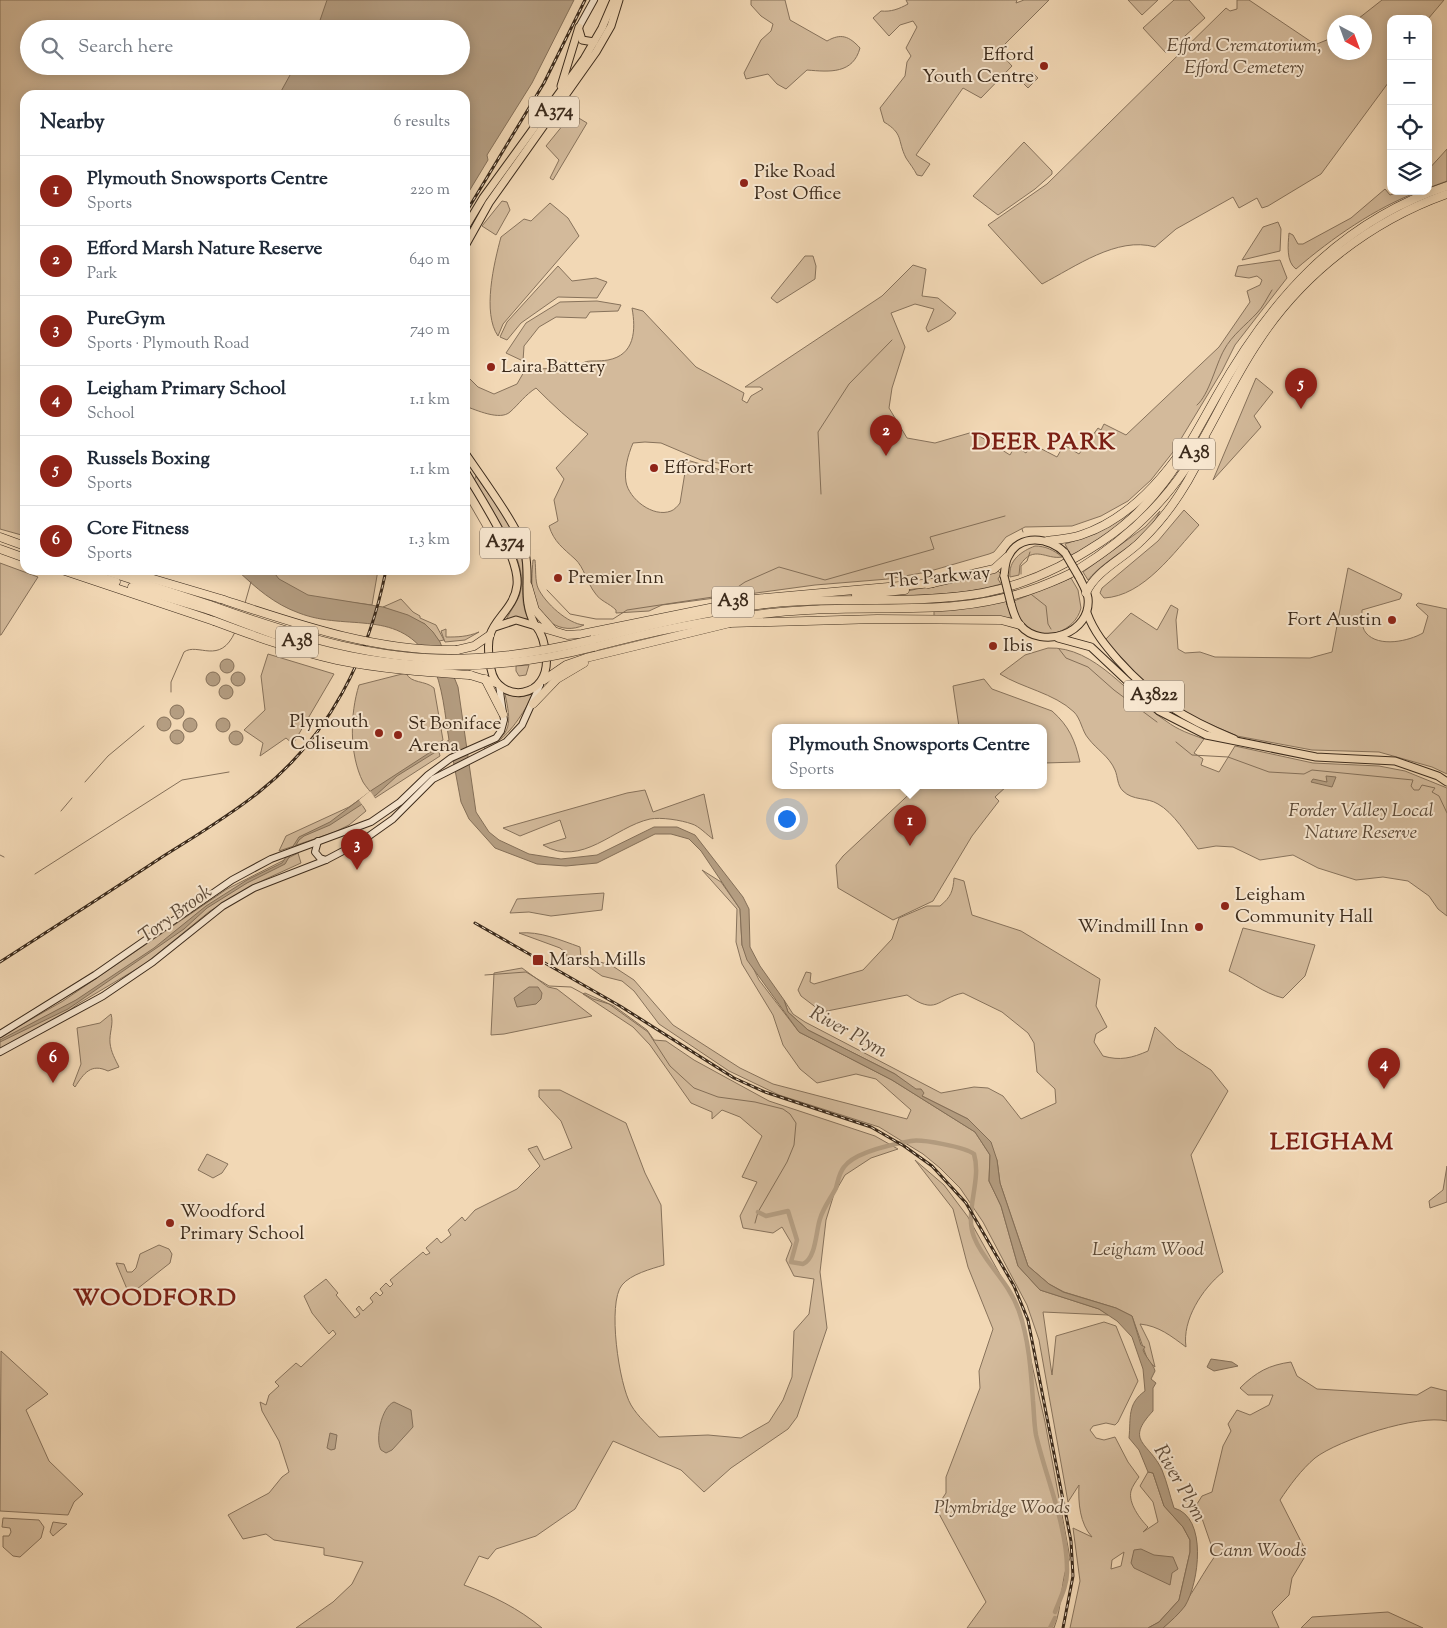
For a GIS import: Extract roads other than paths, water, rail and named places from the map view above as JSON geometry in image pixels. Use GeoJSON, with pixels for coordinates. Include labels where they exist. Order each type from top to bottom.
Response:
{"type":"FeatureCollection","features":[{"type":"Feature","properties":{"kind":"highway","name":"The Parkway"},"geometry":{"type":"LineString","coordinates":[[593,643],[661,622],[776,603],[962,596],[1013,586],[1038,577],[1068,562],[1101,542],[1140,511],[1177,468],[1258,328],[1308,271],[1358,230],[1396,206],[1447,186]]}},
{"type":"Feature","properties":{"kind":"highway","name":"The Parkway"},"geometry":{"type":"LineString","coordinates":[[593,643],[661,629],[758,615],[831,608],[938,609],[989,603],[1018,595],[1074,572],[1120,540],[1157,505],[1184,471],[1267,328],[1312,277],[1362,237],[1401,214],[1447,194]]}},
{"type":"Feature","properties":{"kind":"highway","name":"A38"},"geometry":{"type":"LineString","coordinates":[[1086,593],[1095,578],[1138,545],[1172,505],[1206,445],[1222,404]]}},
{"type":"Feature","properties":{"kind":"highway","name":"A38"},"geometry":{"type":"LineString","coordinates":[[1047,541],[1082,535],[1125,512],[1161,478],[1201,424]]}},
{"type":"Feature","properties":{"kind":"highway"},"geometry":{"type":"LineString","coordinates":[[0,538],[20,544]]}},
{"type":"Feature","properties":{"kind":"highway"},"geometry":{"type":"LineString","coordinates":[[0,545],[20,551]]}},
{"type":"Feature","properties":{"kind":"highway"},"geometry":{"type":"LineString","coordinates":[[0,549],[20,556]]}},
{"type":"Feature","properties":{"kind":"highway","name":"A38"},"geometry":{"type":"LineString","coordinates":[[826,600],[886,593],[994,569],[1007,557]]}},
{"type":"Feature","properties":{"kind":"highway","name":"A38"},"geometry":{"type":"LineString","coordinates":[[78,575],[133,592],[249,634],[337,660],[388,668],[470,675],[497,684]]}},
{"type":"Feature","properties":{"kind":"highway","name":"A38"},"geometry":{"type":"LineString","coordinates":[[103,575],[133,592]]}},
{"type":"Feature","properties":{"kind":"highway","name":"A38"},"geometry":{"type":"LineString","coordinates":[[106,575],[209,608],[315,647],[389,663],[437,667],[482,666],[539,660],[593,643]]}},
{"type":"Feature","properties":{"kind":"highway","name":"A38"},"geometry":{"type":"LineString","coordinates":[[140,575],[353,638],[406,647],[457,650],[474,646],[490,634]]}},
{"type":"Feature","properties":{"kind":"highway","name":"A38"},"geometry":{"type":"LineString","coordinates":[[536,625],[567,634],[582,634],[754,599],[933,583]]}},
{"type":"Feature","properties":{"kind":"highway"},"geometry":{"type":"LineString","coordinates":[[528,586],[535,610],[554,630]]}},
{"type":"Feature","properties":{"kind":"highway","name":"A38"},"geometry":{"type":"LineString","coordinates":[[542,683],[566,665],[730,623],[781,615],[876,608]]}},
{"type":"Feature","properties":{"kind":"highway","name":"A38"},"geometry":{"type":"LineString","coordinates":[[730,623],[877,619],[1001,620],[1020,625]]}},
{"type":"Feature","properties":{"kind":"highway","name":"A38"},"geometry":{"type":"LineString","coordinates":[[533,704],[566,672],[624,649]]}},
{"type":"Feature","properties":{"kind":"highway"},"geometry":{"type":"LineString","coordinates":[[485,679],[503,714]]}},
{"type":"Feature","properties":{"kind":"main road"},"geometry":{"type":"LineString","coordinates":[[536,124],[561,86],[579,27],[594,0]]}},
{"type":"Feature","properties":{"kind":"main road","name":"A374"},"geometry":{"type":"LineString","coordinates":[[470,220],[483,198],[594,42],[614,0]]}},
{"type":"Feature","properties":{"kind":"main road","name":"A374"},"geometry":{"type":"LineString","coordinates":[[470,237],[489,203],[596,52],[620,0]]}},
{"type":"Feature","properties":{"kind":"main road"},"geometry":{"type":"LineString","coordinates":[[579,27],[579,37],[582,40],[594,42]]}},
{"type":"Feature","properties":{"kind":"main road","name":"A374"},"geometry":{"type":"LineString","coordinates":[[470,461],[523,544],[527,565],[527,607],[543,637],[547,664],[542,683]]}},
{"type":"Feature","properties":{"kind":"main road","name":"A374"},"geometry":{"type":"LineString","coordinates":[[470,481],[506,545],[517,574],[515,594],[490,634]]}},
{"type":"Feature","properties":{"kind":"main road"},"geometry":{"type":"LineString","coordinates":[[1028,541],[1047,541],[1065,553],[1079,576],[1086,593],[1087,612],[1073,629],[1058,638],[1036,636],[1020,625],[1011,604],[1004,576],[1007,557],[1015,549],[1028,541]]}},
{"type":"Feature","properties":{"kind":"main road","name":"A3822"},"geometry":{"type":"LineString","coordinates":[[1087,612],[1100,639],[1141,685],[1174,710],[1213,731],[1249,745]]}},
{"type":"Feature","properties":{"kind":"main road"},"geometry":{"type":"LineString","coordinates":[[495,627],[516,620],[536,625]]}},
{"type":"Feature","properties":{"kind":"main road"},"geometry":{"type":"LineString","coordinates":[[0,1034],[95,975],[232,880],[286,853],[372,822],[451,758],[486,743],[499,734],[503,726],[503,714],[497,684],[491,670],[489,655],[490,634]]}},
{"type":"Feature","properties":{"kind":"main road","name":"A3822"},"geometry":{"type":"LineString","coordinates":[[1058,638],[1091,647],[1136,691],[1173,720],[1206,735],[1316,757],[1395,761],[1438,776],[1447,782]]}},
{"type":"Feature","properties":{"kind":"main road"},"geometry":{"type":"LineString","coordinates":[[497,684],[519,693],[542,683]]}},
{"type":"Feature","properties":{"kind":"main road"},"geometry":{"type":"LineString","coordinates":[[0,1052],[103,996],[153,962],[197,925],[230,902],[254,888],[326,860],[354,846],[378,830],[388,823],[433,778],[506,742],[522,725],[542,683]]}},
{"type":"Feature","properties":{"kind":"main road"},"geometry":{"type":"LineString","coordinates":[[318,841],[315,852],[320,858],[326,860]]}},
{"type":"Feature","properties":{"kind":"waterway"},"geometry":{"type":"LineString","coordinates":[[1197,405],[1205,394],[1227,345],[1259,311],[1272,290]]}},
{"type":"Feature","properties":{"kind":"waterway"},"geometry":{"type":"LineString","coordinates":[[821,494],[818,432],[849,384],[892,340]]}},
{"type":"Feature","properties":{"kind":"waterway"},"geometry":{"type":"LineString","coordinates":[[470,505],[495,548]]}},
{"type":"Feature","properties":{"kind":"waterway"},"geometry":{"type":"LineString","coordinates":[[547,590],[570,614],[596,619],[613,619],[627,610],[726,595],[745,582],[779,567],[825,580],[934,549],[930,537],[1005,516]]}},
{"type":"Feature","properties":{"kind":"waterway"},"geometry":{"type":"LineString","coordinates":[[1021,574],[1021,566],[1027,561],[1030,552]]}},
{"type":"Feature","properties":{"kind":"waterway"},"geometry":{"type":"LineString","coordinates":[[245,603],[251,582]]}},
{"type":"Feature","properties":{"kind":"waterway"},"geometry":{"type":"LineString","coordinates":[[1032,595],[1046,606],[1048,624],[1051,629]]}},
{"type":"Feature","properties":{"kind":"waterway"},"geometry":{"type":"LineString","coordinates":[[171,692],[171,682],[184,652],[196,649],[216,651],[223,648],[235,632]]}},
{"type":"Feature","properties":{"kind":"waterway"},"geometry":{"type":"LineString","coordinates":[[1059,649],[1066,658],[1088,667],[1114,690],[1157,722]]}},
{"type":"Feature","properties":{"kind":"waterway"},"geometry":{"type":"LineString","coordinates":[[85,782],[108,756],[144,726]]}},
{"type":"Feature","properties":{"kind":"waterway"},"geometry":{"type":"LineString","coordinates":[[1176,742],[1192,755],[1228,757],[1269,772],[1304,774],[1312,770],[1413,780],[1411,786],[1414,790],[1419,790],[1422,785],[1435,788],[1432,792],[1439,796],[1447,813]]}},
{"type":"Feature","properties":{"kind":"waterway"},"geometry":{"type":"LineString","coordinates":[[35,874],[182,780],[229,772]]}},
{"type":"Feature","properties":{"kind":"waterway"},"geometry":{"type":"LineString","coordinates":[[61,811],[72,798]]}},
{"type":"Feature","properties":{"kind":"waterway"},"geometry":{"type":"LineString","coordinates":[[0,855],[4,857]]}},
{"type":"Feature","properties":{"kind":"waterway"},"geometry":{"type":"LineString","coordinates":[[485,975],[526,972],[549,986],[571,987],[593,999],[609,1004],[648,1032],[670,1066],[694,1088],[718,1097],[755,1102],[783,1109],[790,1114],[796,1123],[794,1145],[787,1162],[758,1212],[755,1223]]}},
{"type":"Feature","properties":{"kind":"waterway"},"geometry":{"type":"LineString","coordinates":[[758,1212],[766,1216],[788,1211],[797,1240],[791,1262],[803,1264],[811,1256],[821,1215],[836,1188],[841,1172],[849,1162],[866,1153],[911,1141],[943,1144],[974,1154],[976,1175],[971,1227],[978,1246],[1009,1290],[1019,1311],[1029,1356],[1036,1435],[1064,1538],[1067,1577],[1055,1612]]}},
{"type":"Feature","properties":{"kind":"waterway"},"geometry":{"type":"LineString","coordinates":[[1050,1628],[1055,1618]]}},
{"type":"Feature","properties":{"kind":"railway"},"geometry":{"type":"LineString","coordinates":[[470,206],[544,83],[585,0]]}},
{"type":"Feature","properties":{"kind":"railway"},"geometry":{"type":"LineString","coordinates":[[0,962],[222,819],[259,792],[284,770],[306,746],[342,693],[357,664],[369,633],[385,575]]}},
{"type":"Feature","properties":{"kind":"railway"},"geometry":{"type":"LineString","coordinates":[[475,923],[620,1006],[734,1078],[765,1092],[871,1127],[904,1146],[932,1166],[966,1203],[1014,1286],[1028,1320],[1071,1541],[1073,1576],[1063,1628]]}},
{"type":"Feature","properties":{"kind":"place","name":"Efford Youth Centre"},"geometry":{"type":"Point","coordinates":[1044,66]}},
{"type":"Feature","properties":{"kind":"place","name":"Pike Road Post Office"},"geometry":{"type":"Point","coordinates":[744,183]}},
{"type":"Feature","properties":{"kind":"place","name":"Laira Battery"},"geometry":{"type":"Point","coordinates":[491,367]}},
{"type":"Feature","properties":{"kind":"place","name":"Russels Boxing"},"geometry":{"type":"Point","coordinates":[1301,409]}},
{"type":"Feature","properties":{"kind":"place","name":"Efford Marsh Nature Reserve"},"geometry":{"type":"Point","coordinates":[886,456]}},
{"type":"Feature","properties":{"kind":"place","name":"Efford Fort"},"geometry":{"type":"Point","coordinates":[654,468]}},
{"type":"Feature","properties":{"kind":"place","name":"Premier Inn"},"geometry":{"type":"Point","coordinates":[558,578]}},
{"type":"Feature","properties":{"kind":"place","name":"Fort Austin"},"geometry":{"type":"Point","coordinates":[1392,620]}},
{"type":"Feature","properties":{"kind":"place","name":"Ibis"},"geometry":{"type":"Point","coordinates":[993,646]}},
{"type":"Feature","properties":{"kind":"place","name":"Plymouth Coliseum"},"geometry":{"type":"Point","coordinates":[379,733]}},
{"type":"Feature","properties":{"kind":"place","name":"St Boniface Arena"},"geometry":{"type":"Point","coordinates":[398,735]}},
{"type":"Feature","properties":{"kind":"place","name":"Plymouth Snowsports Centre"},"geometry":{"type":"Point","coordinates":[910,846]}},
{"type":"Feature","properties":{"kind":"place","name":"PureGym"},"geometry":{"type":"Point","coordinates":[357,870]}},
{"type":"Feature","properties":{"kind":"place","name":"Leigham Community Hall"},"geometry":{"type":"Point","coordinates":[1225,906]}},
{"type":"Feature","properties":{"kind":"place","name":"Windmill Inn"},"geometry":{"type":"Point","coordinates":[1199,927]}},
{"type":"Feature","properties":{"kind":"place","name":"Marsh Mills"},"geometry":{"type":"Point","coordinates":[538,960]}},
{"type":"Feature","properties":{"kind":"place","name":"Core Fitness"},"geometry":{"type":"Point","coordinates":[53,1083]}},
{"type":"Feature","properties":{"kind":"place","name":"Leigham Primary School"},"geometry":{"type":"Point","coordinates":[1384,1089]}},
{"type":"Feature","properties":{"kind":"place","name":"Woodford Primary School"},"geometry":{"type":"Point","coordinates":[170,1223]}},
{"type":"Feature","properties":{"kind":"district","name":"DEER PARK"},"geometry":{"type":"Point","coordinates":[1044,443]}},
{"type":"Feature","properties":{"kind":"district","name":"LEIGHAM"},"geometry":{"type":"Point","coordinates":[1332,1143]}},
{"type":"Feature","properties":{"kind":"district","name":"WOODFORD"},"geometry":{"type":"Point","coordinates":[155,1299]}},
{"type":"Feature","properties":{"kind":"park label","name":"Efford Crematorium, Efford Cemetery"},"geometry":{"type":"Point","coordinates":[1244,57]}},
{"type":"Feature","properties":{"kind":"park label","name":"Forder Valley Local Nature Reserve"},"geometry":{"type":"Point","coordinates":[1361,822]}},
{"type":"Feature","properties":{"kind":"park label","name":"Leigham Wood"},"geometry":{"type":"Point","coordinates":[1148,1250]}},
{"type":"Feature","properties":{"kind":"park label","name":"Plymbridge Woods"},"geometry":{"type":"Point","coordinates":[1002,1508]}},
{"type":"Feature","properties":{"kind":"park label","name":"Cann Woods"},"geometry":{"type":"Point","coordinates":[1258,1551]}},
{"type":"Feature","properties":{"kind":"water label","name":"Tory Brook"},"geometry":{"type":"Point","coordinates":[176,915]}},
{"type":"Feature","properties":{"kind":"water label","name":"River Plym"},"geometry":{"type":"Point","coordinates":[848,1033]}},
{"type":"Feature","properties":{"kind":"water label","name":"River Plym"},"geometry":{"type":"Point","coordinates":[1179,1484]}}]}
